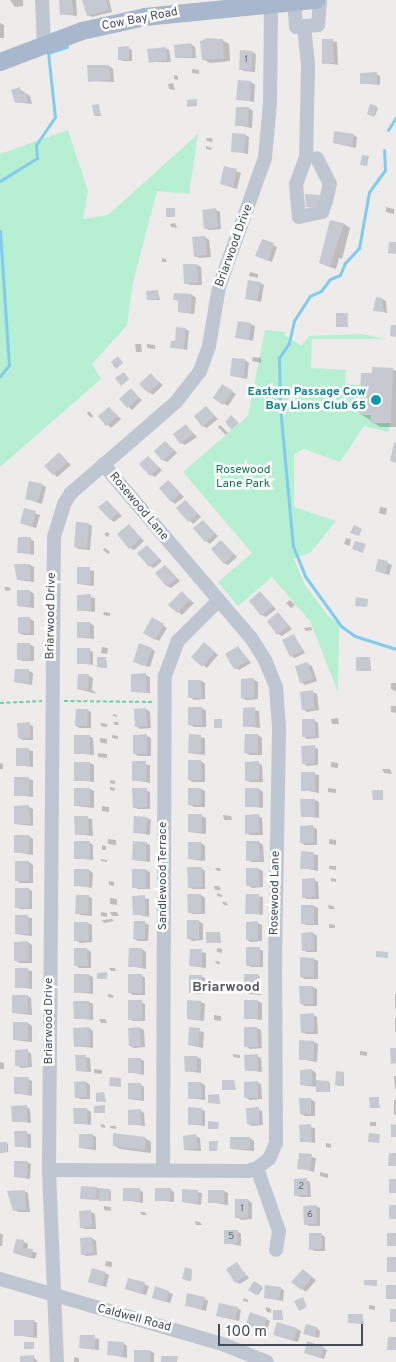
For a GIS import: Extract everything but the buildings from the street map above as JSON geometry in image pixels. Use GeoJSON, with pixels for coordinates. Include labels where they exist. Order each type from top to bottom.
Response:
{"type":"FeatureCollection","features":[{"type":"Feature","properties":{"kind":"main road","name":"Cow Bay Road"},"geometry":{"type":"LineString","coordinates":[[0,62],[82,32],[145,17],[318,0]]}},
{"type":"Feature","properties":{"kind":"street"},"geometry":{"type":"LineString","coordinates":[[42,0],[44,45]]}},
{"type":"Feature","properties":{"kind":"street"},"geometry":{"type":"LineString","coordinates":[[294,2],[296,27],[318,25],[318,0]]}},
{"type":"Feature","properties":{"kind":"street","name":"Briarwood Drive"},"geometry":{"type":"LineString","coordinates":[[57,1362],[49,1170],[52,701],[56,526],[71,493],[188,391],[205,358],[219,287],[264,158],[270,104],[271,5]]}},
{"type":"Feature","properties":{"kind":"street"},"geometry":{"type":"LineString","coordinates":[[304,26],[308,65],[306,157],[296,184],[298,216],[322,212],[326,201],[330,184],[317,158]]}},
{"type":"Feature","properties":{"kind":"street","name":"Rosewood Lane"},"geometry":{"type":"LineString","coordinates":[[103,464],[266,660],[276,687],[279,717],[275,960],[276,1142],[269,1159],[258,1168]]}},
{"type":"Feature","properties":{"kind":"street","name":"Sandlewood Terrace"},"geometry":{"type":"LineString","coordinates":[[163,1169],[165,676],[173,651],[184,634],[217,602]]}},
{"type":"Feature","properties":{"kind":"street"},"geometry":{"type":"LineString","coordinates":[[49,1170],[258,1168],[279,1231],[280,1242],[276,1250]]}},
{"type":"Feature","properties":{"kind":"street","name":"Caldwell Road"},"geometry":{"type":"LineString","coordinates":[[0,1279],[55,1298],[225,1345],[267,1362]]}},
{"type":"Feature","properties":{"kind":"path"},"geometry":{"type":"LineString","coordinates":[[0,703],[52,701],[164,702]]}},
{"type":"Feature","properties":{"kind":"green space"},"geometry":{"type":"Polygon","coordinates":[[[68,130],[88,191],[83,219],[108,215],[198,134],[189,194],[157,191],[133,282],[127,325],[92,364],[101,379],[0,467],[0,154],[68,130]]]}},
{"type":"Feature","properties":{"kind":"green space","name":"Rosewood Lane Park"},"geometry":{"type":"Polygon","coordinates":[[[265,330],[286,332],[284,335],[302,346],[309,336],[362,334],[386,339],[312,339],[311,368],[346,370],[345,384],[360,385],[359,415],[371,415],[371,423],[391,423],[388,432],[364,426],[340,462],[304,449],[294,454],[294,507],[336,521],[311,552],[294,559],[305,585],[328,616],[339,624],[338,692],[310,621],[272,577],[238,606],[218,582],[252,553],[183,472],[248,416],[265,330]]]}},
{"type":"Feature","properties":{"kind":"waterway"},"geometry":{"type":"LineString","coordinates":[[0,181],[37,158],[36,145],[55,117],[48,53],[67,47]]}},
{"type":"Feature","properties":{"kind":"waterway"},"geometry":{"type":"LineString","coordinates":[[388,130],[396,117]]}},
{"type":"Feature","properties":{"kind":"waterway"},"geometry":{"type":"LineString","coordinates":[[384,150],[385,170],[369,192],[359,248],[345,263],[340,275],[330,279],[321,291],[310,296],[294,321],[289,343],[279,358],[280,407],[293,546],[305,576],[341,626],[355,636],[396,649]]}},
{"type":"Feature","properties":{"kind":"waterway"},"geometry":{"type":"LineString","coordinates":[[0,231],[9,365],[0,376]]}},
{"type":"Feature","properties":{"kind":"place","name":"Eastern Passage Cow Bay Lions Club 65"},"geometry":{"type":"Point","coordinates":[376,400]}},
{"type":"Feature","properties":{"kind":"district","name":"Briarwood"},"geometry":{"type":"Point","coordinates":[226,988]}}]}
